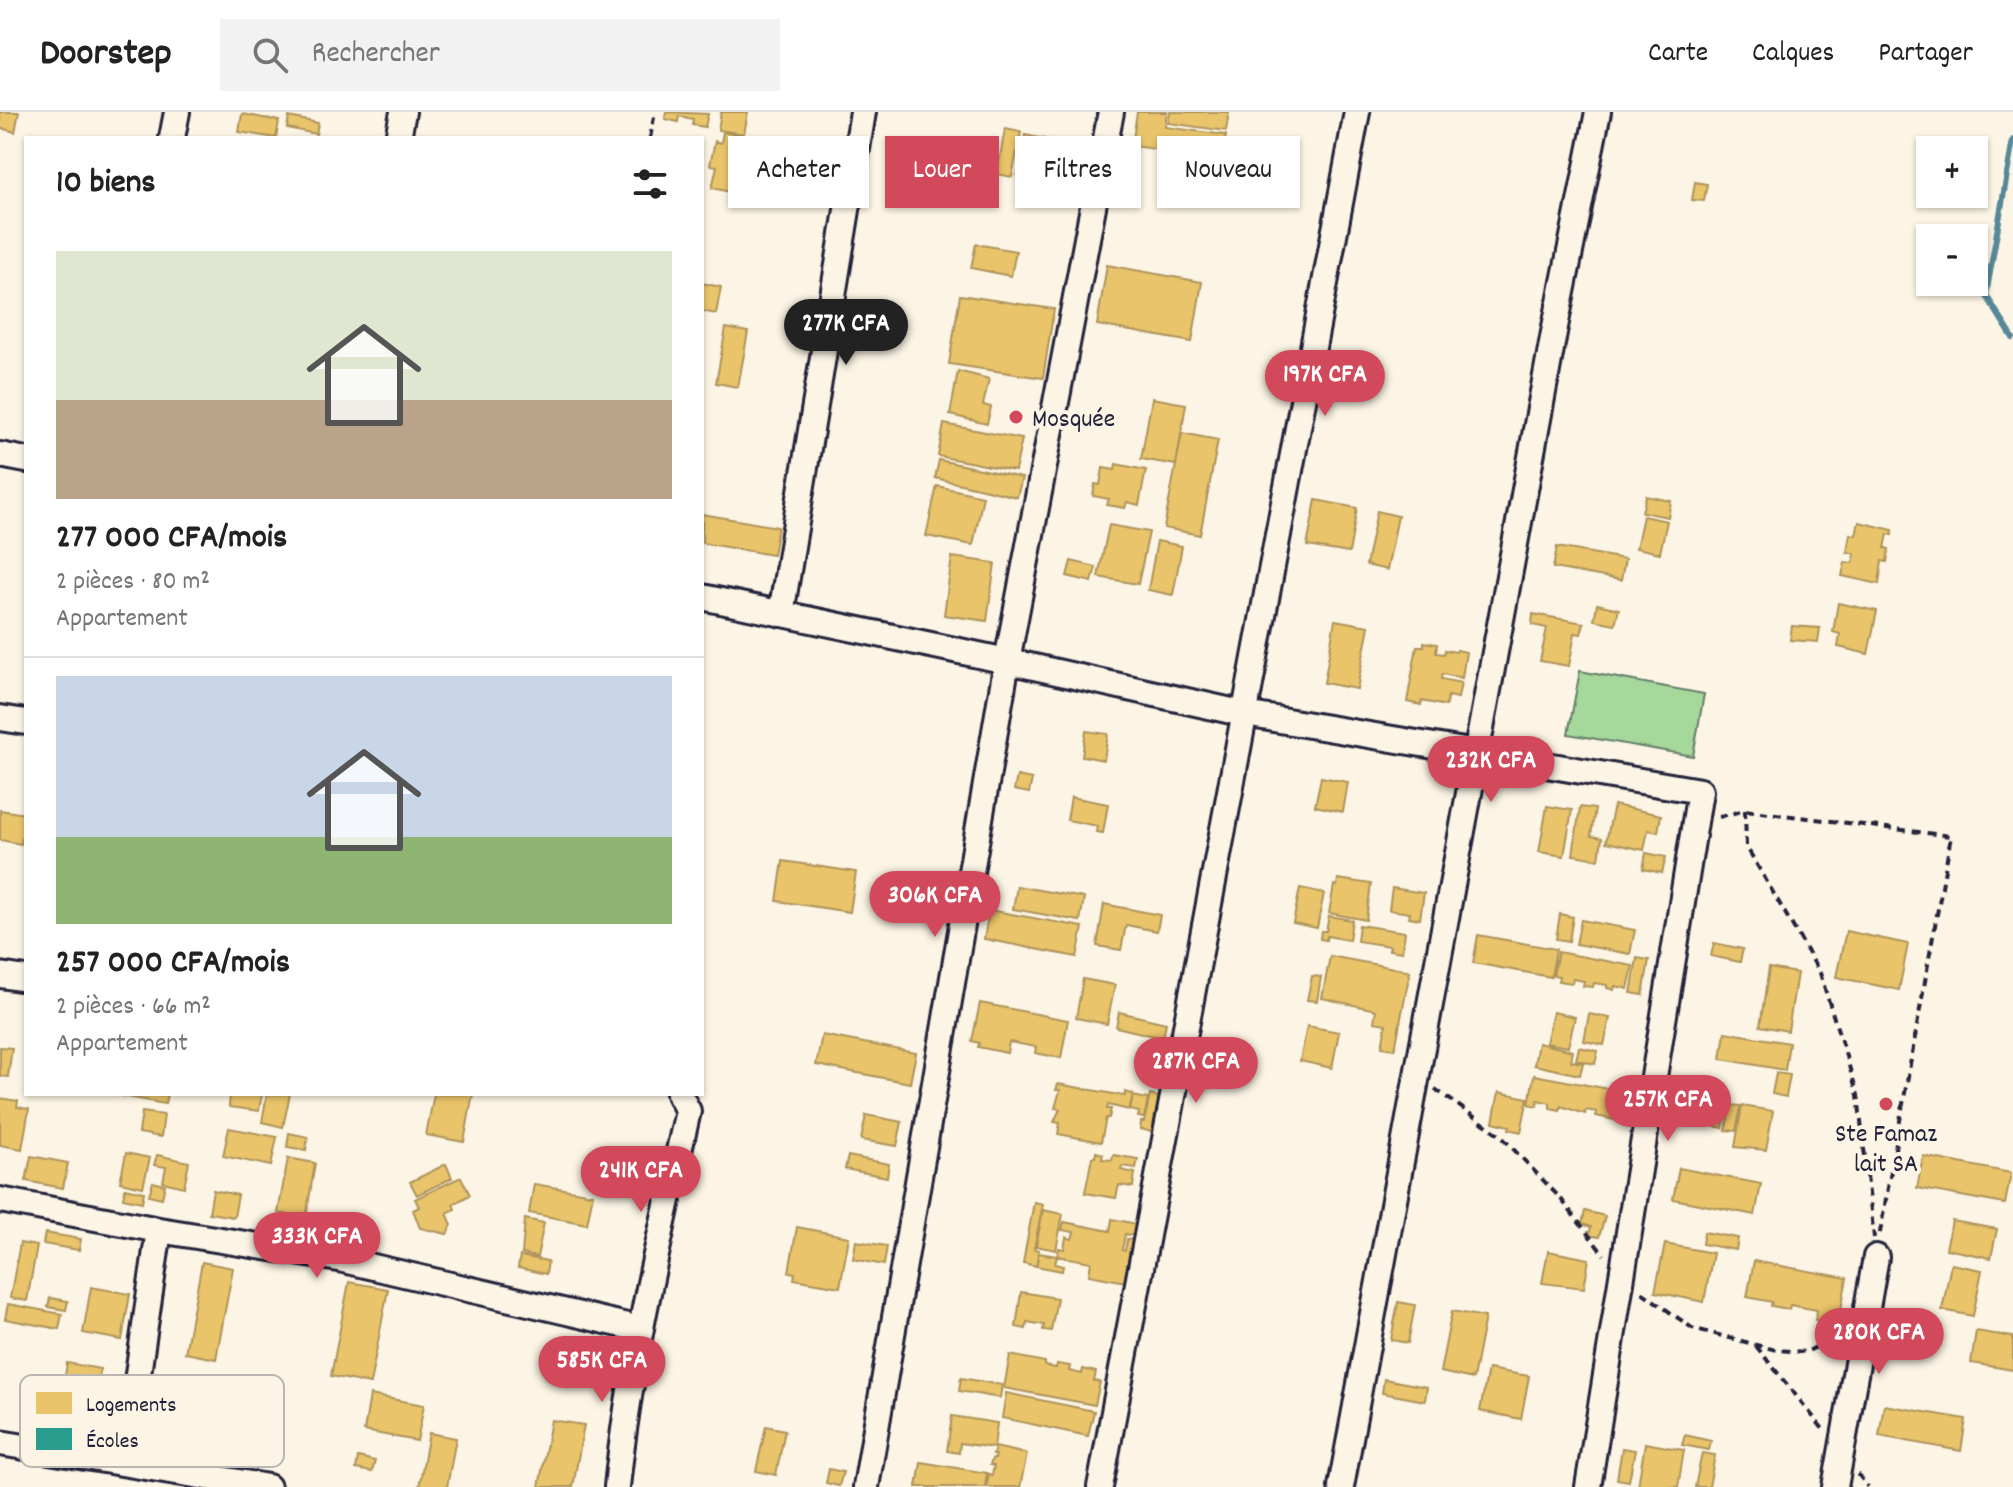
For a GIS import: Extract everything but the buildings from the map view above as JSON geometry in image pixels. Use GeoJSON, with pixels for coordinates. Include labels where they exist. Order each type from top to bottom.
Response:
{"type":"FeatureCollection","features":[{"type":"Feature","properties":{"kind":"street"},"geometry":{"type":"LineString","coordinates":[[172,136],[177,112]]}},
{"type":"Feature","properties":{"kind":"street"},"geometry":{"type":"LineString","coordinates":[[398,136],[403,112]]}},
{"type":"Feature","properties":{"kind":"street"},"geometry":{"type":"LineString","coordinates":[[781,614],[863,112]]}},
{"type":"Feature","properties":{"kind":"street"},"geometry":{"type":"LineString","coordinates":[[866,1487],[1007,661],[1111,112]]}},
{"type":"Feature","properties":{"kind":"street"},"geometry":{"type":"LineString","coordinates":[[1100,1487],[1357,112]]}},
{"type":"Feature","properties":{"kind":"street"},"geometry":{"type":"LineString","coordinates":[[1341,1487],[1598,112]]}},
{"type":"Feature","properties":{"kind":"street"},"geometry":{"type":"LineString","coordinates":[[0,455],[24,460]]}},
{"type":"Feature","properties":{"kind":"street"},"geometry":{"type":"LineString","coordinates":[[704,597],[1245,714],[1700,791],[1588,1487]]}},
{"type":"Feature","properties":{"kind":"street"},"geometry":{"type":"LineString","coordinates":[[0,718],[24,722]]}},
{"type":"Feature","properties":{"kind":"street"},"geometry":{"type":"LineString","coordinates":[[0,975],[24,979]]}},
{"type":"Feature","properties":{"kind":"street"},"geometry":{"type":"LineString","coordinates":[[617,1487],[625,1412],[640,1329],[688,1111],[680,1096]]}},
{"type":"Feature","properties":{"kind":"street"},"geometry":{"type":"LineString","coordinates":[[0,1200],[339,1259],[640,1329]]}},
{"type":"Feature","properties":{"kind":"street"},"geometry":{"type":"LineString","coordinates":[[138,1375],[159,1230]]}},
{"type":"Feature","properties":{"kind":"street"},"geometry":{"type":"LineString","coordinates":[[1835,1487],[1876,1257]]}},
{"type":"Feature","properties":{"kind":"street"},"geometry":{"type":"LineString","coordinates":[[0,1443],[20,1446]]}},
{"type":"Feature","properties":{"kind":"street"},"geometry":{"type":"LineString","coordinates":[[149,1467],[268,1487]]}},
{"type":"Feature","properties":{"kind":"path"},"geometry":{"type":"LineString","coordinates":[[650,136],[655,112]]}},
{"type":"Feature","properties":{"kind":"path"},"geometry":{"type":"LineString","coordinates":[[1695,823],[1745,810],[1951,836],[1876,1257]]}},
{"type":"Feature","properties":{"kind":"path"},"geometry":{"type":"LineString","coordinates":[[1745,810],[1746,846],[1820,973],[1858,1095],[1876,1257]]}},
{"type":"Feature","properties":{"kind":"path"},"geometry":{"type":"LineString","coordinates":[[1754,1344],[1868,1487]]}},
{"type":"Feature","properties":{"kind":"green space"},"geometry":{"type":"Polygon","coordinates":[[[1580,671],[1704,694],[1693,756],[1568,734],[1580,671]]]}},
{"type":"Feature","properties":{"kind":"waterway"},"geometry":{"type":"LineString","coordinates":[[2013,140],[1986,295],[2013,338]]}},
{"type":"Feature","properties":{"kind":"place","name":"Mosquée"},"geometry":{"type":"Point","coordinates":[1016,417]}},
{"type":"Feature","properties":{"kind":"place","name":"Ste Famaz lait SA"},"geometry":{"type":"Point","coordinates":[1886,1104]}}]}
